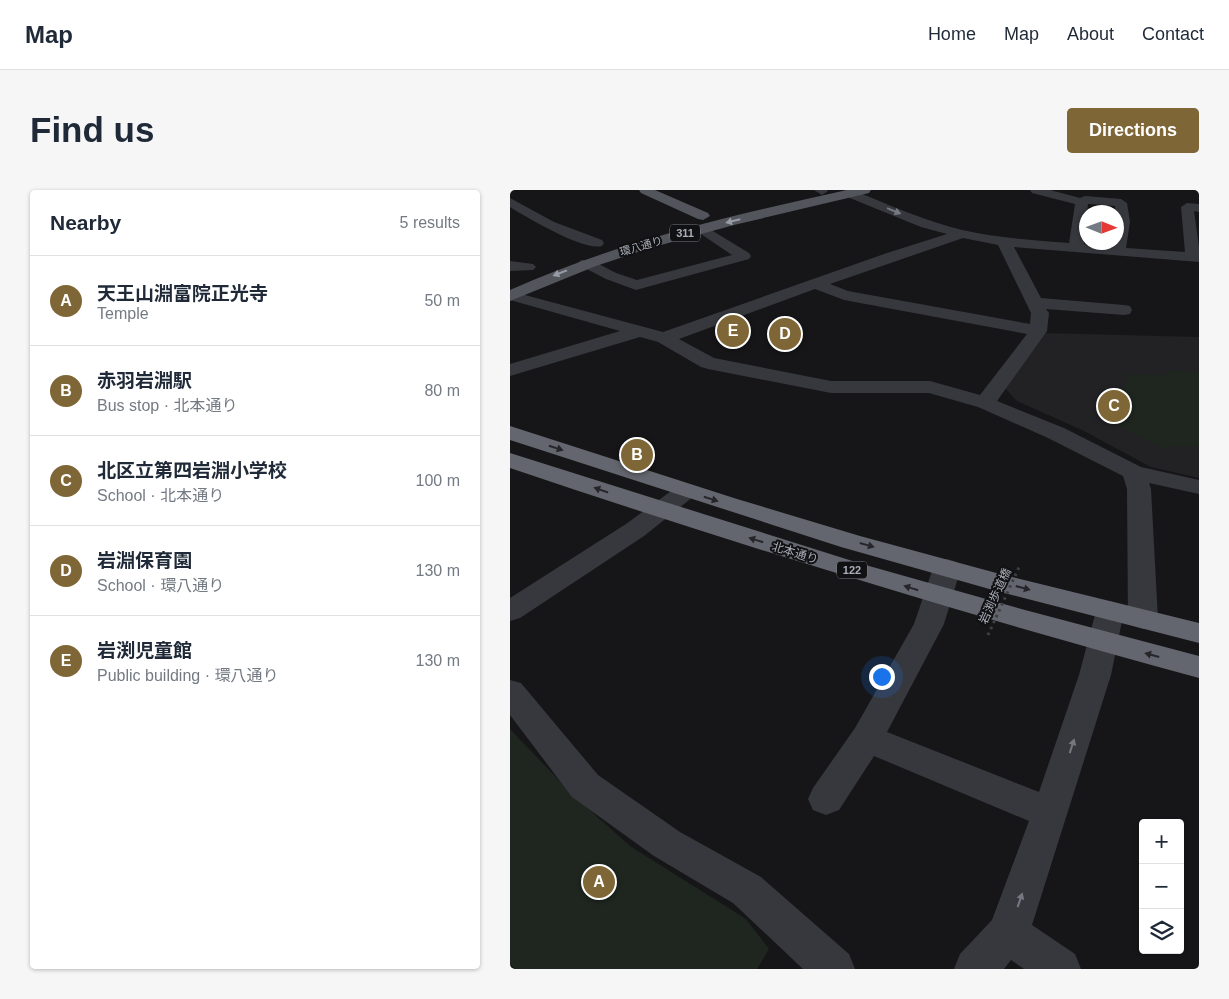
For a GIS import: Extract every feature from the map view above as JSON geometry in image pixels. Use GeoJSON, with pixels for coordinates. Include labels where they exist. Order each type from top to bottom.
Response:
{"type":"FeatureCollection","features":[{"type":"Feature","properties":{"kind":"highway","name":"北本通り"},"geometry":{"type":"LineString","coordinates":[[510,433],[686,491],[943,582]]}},
{"type":"Feature","properties":{"kind":"highway","name":"北本通り"},"geometry":{"type":"LineString","coordinates":[[510,460],[660,510],[943,582],[1119,624],[1199,633]]}},
{"type":"Feature","properties":{"kind":"highway","name":"北本通り"},"geometry":{"type":"LineString","coordinates":[[1119,624],[1199,667]]}},
{"type":"Feature","properties":{"kind":"main road"},"geometry":{"type":"LineString","coordinates":[[645,190],[703,222]]}},
{"type":"Feature","properties":{"kind":"main road","name":"環八通り"},"geometry":{"type":"LineString","coordinates":[[511,295],[547,278],[586,263],[703,222],[833,192],[865,190]]}},
{"type":"Feature","properties":{"kind":"main road","name":"環八通り"},"geometry":{"type":"LineString","coordinates":[[678,222],[703,222],[833,192]]}},
{"type":"Feature","properties":{"kind":"main road"},"geometry":{"type":"LineString","coordinates":[[580,248],[602,242]]}},
{"type":"Feature","properties":{"kind":"main road"},"geometry":{"type":"LineString","coordinates":[[510,274],[532,265]]}},
{"type":"Feature","properties":{"kind":"street"},"geometry":{"type":"LineString","coordinates":[[1036,190],[1082,202],[1085,200],[1122,203],[1123,222],[1118,251]]}},
{"type":"Feature","properties":{"kind":"street"},"geometry":{"type":"LineString","coordinates":[[833,192],[926,224],[962,234],[1004,242],[1196,258],[1187,207],[1199,208]]}},
{"type":"Feature","properties":{"kind":"street"},"geometry":{"type":"LineString","coordinates":[[510,202],[549,225],[602,242]]}},
{"type":"Feature","properties":{"kind":"street"},"geometry":{"type":"LineString","coordinates":[[1076,247],[1082,202]]}},
{"type":"Feature","properties":{"kind":"street"},"geometry":{"type":"LineString","coordinates":[[586,263],[611,276],[636,285],[744,256],[703,222]]}},
{"type":"Feature","properties":{"kind":"street"},"geometry":{"type":"LineString","coordinates":[[664,338],[892,256],[962,234]]}},
{"type":"Feature","properties":{"kind":"street"},"geometry":{"type":"LineString","coordinates":[[985,403],[1038,330],[1040,313],[1004,242]]}},
{"type":"Feature","properties":{"kind":"street"},"geometry":{"type":"LineString","coordinates":[[510,266],[532,265]]}},
{"type":"Feature","properties":{"kind":"street"},"geometry":{"type":"LineString","coordinates":[[817,284],[844,295],[1038,330]]}},
{"type":"Feature","properties":{"kind":"street"},"geometry":{"type":"LineString","coordinates":[[511,295],[664,338],[708,363],[831,387],[930,387],[985,403],[1056,433],[1133,472],[1199,487]]}},
{"type":"Feature","properties":{"kind":"street"},"geometry":{"type":"LineString","coordinates":[[1036,303],[1124,310]]}},
{"type":"Feature","properties":{"kind":"street"},"geometry":{"type":"LineString","coordinates":[[510,370],[640,331]]}},
{"type":"Feature","properties":{"kind":"street"},"geometry":{"type":"LineString","coordinates":[[975,969],[1008,932],[1050,813],[1095,675],[1119,624],[1144,592],[1139,489],[1133,472]]}},
{"type":"Feature","properties":{"kind":"street"},"geometry":{"type":"LineString","coordinates":[[510,610],[635,530],[686,491]]}},
{"type":"Feature","properties":{"kind":"street"},"geometry":{"type":"LineString","coordinates":[[826,799],[867,738],[929,624],[943,582]]}},
{"type":"Feature","properties":{"kind":"street"},"geometry":{"type":"LineString","coordinates":[[510,692],[585,786],[667,844],[747,890],[834,969]]}},
{"type":"Feature","properties":{"kind":"street"},"geometry":{"type":"LineString","coordinates":[[867,738],[1050,813]]}},
{"type":"Feature","properties":{"kind":"street"},"geometry":{"type":"LineString","coordinates":[[1008,932],[1060,969]]}},
{"type":"Feature","properties":{"kind":"path","name":"岩渕歩道橋"},"geometry":{"type":"LineString","coordinates":[[988,635],[1020,565]]}},
{"type":"Feature","properties":{"kind":"shaded area"},"geometry":{"type":"Polygon","coordinates":[[[1043,333],[1199,337],[1199,478],[1151,467],[1084,431],[1017,401],[1004,387],[1043,333]]]}},
{"type":"Feature","properties":{"kind":"shaded area"},"geometry":{"type":"Polygon","coordinates":[[[1167,370],[1199,372],[1199,446],[1170,446],[1164,449],[1118,426],[1127,406],[1117,403],[1128,374],[1168,375],[1167,370]]]}},
{"type":"Feature","properties":{"kind":"shaded area"},"geometry":{"type":"Polygon","coordinates":[[[510,729],[573,795],[630,846],[746,919],[769,949],[757,969],[515,969],[510,964],[510,729]]]}},
{"type":"Feature","properties":{"kind":"place","name":"岩渕児童館"},"geometry":{"type":"Point","coordinates":[733,331]}},
{"type":"Feature","properties":{"kind":"place","name":"岩淵保育園"},"geometry":{"type":"Point","coordinates":[785,334]}},
{"type":"Feature","properties":{"kind":"place","name":"北区立第四岩淵小学校"},"geometry":{"type":"Point","coordinates":[1114,406]}},
{"type":"Feature","properties":{"kind":"place","name":"赤羽岩淵駅"},"geometry":{"type":"Point","coordinates":[637,455]}},
{"type":"Feature","properties":{"kind":"place","name":"天王山淵富院正光寺"},"geometry":{"type":"Point","coordinates":[599,882]}}]}
